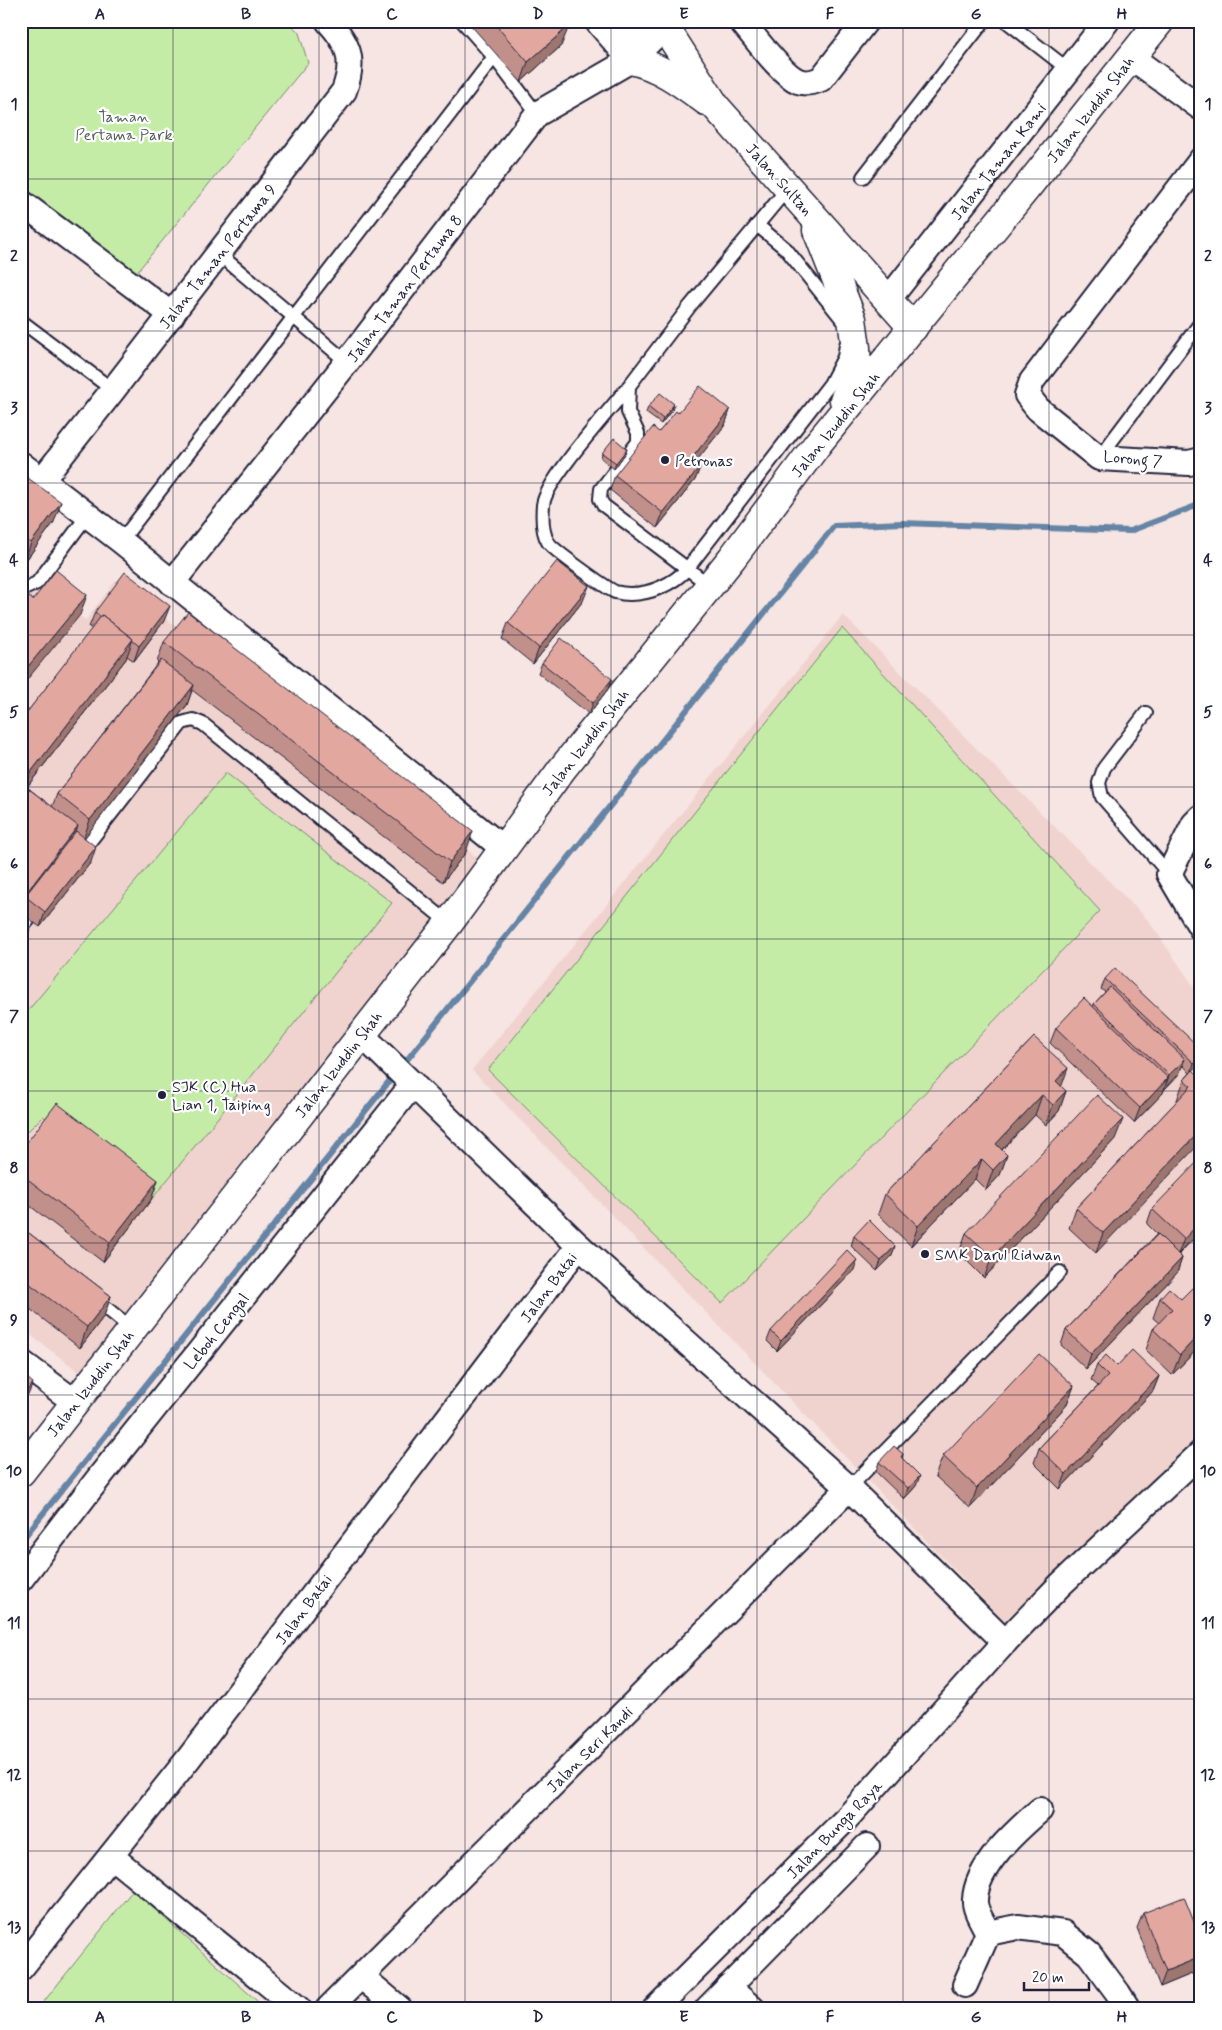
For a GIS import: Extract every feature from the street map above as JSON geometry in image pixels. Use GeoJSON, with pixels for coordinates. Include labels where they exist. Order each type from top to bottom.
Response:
{"type":"FeatureCollection","features":[{"type":"Feature","properties":{"kind":"main road"},"geometry":{"type":"LineString","coordinates":[[633,21],[631,60],[646,63],[679,81],[716,107]]}},
{"type":"Feature","properties":{"kind":"main road","name":"Jalan Izuddin Shah"},"geometry":{"type":"LineString","coordinates":[[21,1472],[449,923],[562,769],[710,585],[819,442],[1160,21]]}},
{"type":"Feature","properties":{"kind":"main road","name":"Jalan Sultan"},"geometry":{"type":"LineString","coordinates":[[663,24],[716,107],[913,328]]}},
{"type":"Feature","properties":{"kind":"main road"},"geometry":{"type":"LineString","coordinates":[[810,212],[847,302],[852,319],[857,371],[845,399],[819,442]]}},
{"type":"Feature","properties":{"kind":"street","name":"Jalan Taman Pertama 9"},"geometry":{"type":"LineString","coordinates":[[42,480],[172,315],[344,91],[350,74],[350,57],[342,39],[328,21]]}},
{"type":"Feature","properties":{"kind":"street"},"geometry":{"type":"LineString","coordinates":[[597,21],[631,60]]}},
{"type":"Feature","properties":{"kind":"street"},"geometry":{"type":"LineString","coordinates":[[741,21],[786,72],[798,81],[810,83],[821,80],[866,21]]}},
{"type":"Feature","properties":{"kind":"street","name":"Jalan Taman Kami"},"geometry":{"type":"LineString","coordinates":[[888,300],[1107,21]]}},
{"type":"Feature","properties":{"kind":"street","name":"Jalan Taman Pertama 8"},"geometry":{"type":"LineString","coordinates":[[172,583],[347,362],[537,114],[631,60],[663,24]]}},
{"type":"Feature","properties":{"kind":"street"},"geometry":{"type":"LineString","coordinates":[[1131,57],[1201,108]]}},
{"type":"Feature","properties":{"kind":"street","name":"Lorong 7"},"geometry":{"type":"LineString","coordinates":[[1201,160],[1032,381],[1027,394],[1038,409],[1099,458],[1189,463],[1201,460]]}},
{"type":"Feature","properties":{"kind":"street"},"geometry":{"type":"LineString","coordinates":[[21,202],[172,315]]}},
{"type":"Feature","properties":{"kind":"street"},"geometry":{"type":"LineString","coordinates":[[21,464],[121,541],[504,849]]}},
{"type":"Feature","properties":{"kind":"street"},"geometry":{"type":"LineString","coordinates":[[1201,817],[1194,824],[1169,874],[1201,928]]}},
{"type":"Feature","properties":{"kind":"street"},"geometry":{"type":"LineString","coordinates":[[361,1034],[579,1246],[849,1488],[1005,1642]]}},
{"type":"Feature","properties":{"kind":"street","name":"Leboh Cengal"},"geometry":{"type":"LineString","coordinates":[[21,1579],[107,1468],[403,1074]]}},
{"type":"Feature","properties":{"kind":"street","name":"Jalan Batai"},"geometry":{"type":"LineString","coordinates":[[21,1968],[189,1758],[579,1246]]}},
{"type":"Feature","properties":{"kind":"street"},"geometry":{"type":"LineString","coordinates":[[21,1362],[75,1402]]}},
{"type":"Feature","properties":{"kind":"street","name":"Jalan Bunga Raya"},"geometry":{"type":"LineString","coordinates":[[655,2009],[846,1819],[1005,1642],[1060,1585],[1201,1453]]}},
{"type":"Feature","properties":{"kind":"street","name":"Jalan Seri Kandi"},"geometry":{"type":"LineString","coordinates":[[328,2009],[849,1488]]}},
{"type":"Feature","properties":{"kind":"street"},"geometry":{"type":"LineString","coordinates":[[965,1985],[988,1933],[974,1902],[978,1881],[1005,1842],[1040,1810]]}},
{"type":"Feature","properties":{"kind":"street"},"geometry":{"type":"LineString","coordinates":[[707,2009],[867,1846]]}},
{"type":"Feature","properties":{"kind":"street"},"geometry":{"type":"LineString","coordinates":[[111,1856],[299,2009]]}},
{"type":"Feature","properties":{"kind":"street"},"geometry":{"type":"LineString","coordinates":[[988,1933],[1018,1928],[1064,1934],[1089,1954],[1128,2009]]}},
{"type":"Feature","properties":{"kind":"street"},"geometry":{"type":"LineString","coordinates":[[362,1977],[392,2006]]}},
{"type":"Feature","properties":{"kind":"street"},"geometry":{"type":"LineString","coordinates":[[728,1987],[753,2009]]}},
{"type":"Feature","properties":{"kind":"lane"},"geometry":{"type":"LineString","coordinates":[[462,21],[494,58],[537,114]]}},
{"type":"Feature","properties":{"kind":"lane"},"geometry":{"type":"LineString","coordinates":[[864,177],[984,21]]}},
{"type":"Feature","properties":{"kind":"lane"},"geometry":{"type":"LineString","coordinates":[[1006,21],[1069,70]]}},
{"type":"Feature","properties":{"kind":"lane"},"geometry":{"type":"LineString","coordinates":[[121,541],[494,58]]}},
{"type":"Feature","properties":{"kind":"lane"},"geometry":{"type":"LineString","coordinates":[[757,225],[786,249],[843,320],[848,339],[844,357],[830,384],[687,569],[677,579],[645,592],[629,594],[616,592],[548,543],[542,523],[543,503],[552,482],[690,306],[757,225],[788,188]]}},
{"type":"Feature","properties":{"kind":"lane"},"geometry":{"type":"LineString","coordinates":[[219,254],[347,362]]}},
{"type":"Feature","properties":{"kind":"lane"},"geometry":{"type":"LineString","coordinates":[[21,321],[113,390]]}},
{"type":"Feature","properties":{"kind":"lane"},"geometry":{"type":"LineString","coordinates":[[1099,458],[1201,322]]}},
{"type":"Feature","properties":{"kind":"lane"},"geometry":{"type":"LineString","coordinates":[[629,386],[628,412],[638,433],[638,442],[601,489],[600,499],[603,504],[710,585]]}},
{"type":"Feature","properties":{"kind":"lane"},"geometry":{"type":"LineString","coordinates":[[21,586],[26,588],[36,583],[87,516]]}},
{"type":"Feature","properties":{"kind":"lane"},"geometry":{"type":"LineString","coordinates":[[1146,713],[1104,768],[1099,783],[1102,797],[1169,874]]}},
{"type":"Feature","properties":{"kind":"lane"},"geometry":{"type":"LineString","coordinates":[[75,860],[182,723],[193,720],[203,724],[449,923]]}},
{"type":"Feature","properties":{"kind":"lane"},"geometry":{"type":"LineString","coordinates":[[21,929],[45,899]]}},
{"type":"Feature","properties":{"kind":"lane"},"geometry":{"type":"LineString","coordinates":[[849,1488],[1060,1272]]}},
{"type":"Feature","properties":{"kind":"lane"},"geometry":{"type":"LineString","coordinates":[[80,1288],[132,1329]]}},
{"type":"Feature","properties":{"kind":"shaded area","name":"SJK (C) Hua Lian 1, Taiping"},"geometry":{"type":"Polygon","coordinates":[[[116,580],[483,862],[86,1377],[21,1328],[21,582],[86,620],[116,580]]]}},
{"type":"Feature","properties":{"kind":"shaded area","name":"SMK Darul Ridwan"},"geometry":{"type":"Polygon","coordinates":[[[843,615],[1148,920],[1201,997],[1201,1438],[1004,1621],[472,1070],[843,615]]]}},
{"type":"Feature","properties":{"kind":"green space","name":"Taman Pertama Park"},"geometry":{"type":"Polygon","coordinates":[[[21,21],[288,21],[299,33],[308,63],[136,273],[21,188],[21,21]]]}},
{"type":"Feature","properties":{"kind":"green space"},"geometry":{"type":"Polygon","coordinates":[[[842,628],[1100,911],[722,1303],[488,1070],[842,628]]]}},
{"type":"Feature","properties":{"kind":"green space"},"geometry":{"type":"Polygon","coordinates":[[[226,773],[392,903],[151,1200],[43,1116],[28,1131],[21,1125],[21,1019],[226,773]]]}},
{"type":"Feature","properties":{"kind":"green space"},"geometry":{"type":"Polygon","coordinates":[[[133,1890],[266,2009],[38,2009],[133,1890]]]}},
{"type":"Feature","properties":{"kind":"building"},"geometry":{"type":"Polygon","coordinates":[[[492,21],[569,21],[569,26],[528,62],[492,21]]]}},
{"type":"Feature","properties":{"kind":"building","name":"Petronas"},"geometry":{"type":"Polygon","coordinates":[[[700,386],[730,410],[692,458],[701,465],[663,513],[615,475],[653,427],[659,432],[676,411],[678,413],[700,386]]]}},
{"type":"Feature","properties":{"kind":"building"},"geometry":{"type":"Polygon","coordinates":[[[660,393],[674,404],[663,419],[648,407],[660,393]]]}},
{"type":"Feature","properties":{"kind":"building"},"geometry":{"type":"Polygon","coordinates":[[[614,438],[627,449],[616,463],[602,453],[614,438]]]}},
{"type":"Feature","properties":{"kind":"building"},"geometry":{"type":"Polygon","coordinates":[[[21,473],[61,502],[31,543],[21,536],[21,473]]]}},
{"type":"Feature","properties":{"kind":"building"},"geometry":{"type":"Polygon","coordinates":[[[557,561],[589,586],[539,648],[508,623],[557,561]]]}},
{"type":"Feature","properties":{"kind":"building"},"geometry":{"type":"Polygon","coordinates":[[[56,570],[87,595],[21,675],[21,591],[33,600],[56,570]]]}},
{"type":"Feature","properties":{"kind":"building"},"geometry":{"type":"Polygon","coordinates":[[[125,572],[170,606],[139,646],[133,639],[102,615],[101,617],[95,612],[125,572]]]}},
{"type":"Feature","properties":{"kind":"building"},"geometry":{"type":"Polygon","coordinates":[[[188,612],[473,831],[450,862],[164,642],[188,612]]]}},
{"type":"Feature","properties":{"kind":"building"},"geometry":{"type":"Polygon","coordinates":[[[102,615],[133,639],[31,772],[21,765],[21,720],[102,615]]]}},
{"type":"Feature","properties":{"kind":"building"},"geometry":{"type":"Polygon","coordinates":[[[561,638],[612,679],[593,703],[542,663],[561,638]]]}},
{"type":"Feature","properties":{"kind":"building"},"geometry":{"type":"Polygon","coordinates":[[[161,660],[194,685],[90,820],[57,794],[161,660]]]}},
{"type":"Feature","properties":{"kind":"building"},"geometry":{"type":"Polygon","coordinates":[[[21,783],[78,826],[23,897],[21,896],[21,783]]]}},
{"type":"Feature","properties":{"kind":"building"},"geometry":{"type":"Polygon","coordinates":[[[76,831],[96,847],[45,912],[25,896],[76,831]]]}},
{"type":"Feature","properties":{"kind":"building"},"geometry":{"type":"Polygon","coordinates":[[[1115,968],[1201,1049],[1201,1056],[1194,1063],[1105,979],[1115,968]]]}},
{"type":"Feature","properties":{"kind":"building"},"geometry":{"type":"Polygon","coordinates":[[[1110,987],[1185,1059],[1169,1075],[1094,1004],[1110,987]]]}},
{"type":"Feature","properties":{"kind":"building"},"geometry":{"type":"Polygon","coordinates":[[[1084,998],[1168,1078],[1140,1108],[1056,1028],[1084,998]]]}},
{"type":"Feature","properties":{"kind":"building"},"geometry":{"type":"Polygon","coordinates":[[[1034,1037],[1068,1068],[1056,1081],[1066,1091],[1053,1105],[1042,1095],[996,1144],[1007,1155],[993,1170],[982,1159],[918,1226],[885,1194],[1034,1037]]]}},
{"type":"Feature","properties":{"kind":"building"},"geometry":{"type":"Polygon","coordinates":[[[1193,1070],[1201,1076],[1201,1130],[1103,1233],[1076,1208],[1191,1086],[1184,1080],[1193,1070]]]}},
{"type":"Feature","properties":{"kind":"building"},"geometry":{"type":"Polygon","coordinates":[[[1097,1095],[1123,1119],[992,1257],[966,1233],[1097,1095]]]}},
{"type":"Feature","properties":{"kind":"building"},"geometry":{"type":"Polygon","coordinates":[[[57,1103],[158,1180],[110,1242],[21,1174],[21,1150],[57,1103]]]}},
{"type":"Feature","properties":{"kind":"building"},"geometry":{"type":"Polygon","coordinates":[[[1201,1158],[1201,1221],[1184,1239],[1152,1209],[1201,1158]]]}},
{"type":"Feature","properties":{"kind":"building"},"geometry":{"type":"Polygon","coordinates":[[[869,1220],[895,1246],[881,1261],[854,1236],[869,1220]]]}},
{"type":"Feature","properties":{"kind":"building"},"geometry":{"type":"Polygon","coordinates":[[[21,1227],[111,1296],[87,1327],[21,1277],[21,1227]]]}},
{"type":"Feature","properties":{"kind":"building"},"geometry":{"type":"Polygon","coordinates":[[[1158,1234],[1182,1258],[1091,1354],[1066,1330],[1158,1234]]]}},
{"type":"Feature","properties":{"kind":"building"},"geometry":{"type":"Polygon","coordinates":[[[847,1250],[857,1260],[781,1341],[771,1331],[847,1250]]]}},
{"type":"Feature","properties":{"kind":"building"},"geometry":{"type":"Polygon","coordinates":[[[1201,1279],[1201,1332],[1180,1355],[1153,1329],[1172,1309],[1160,1298],[1169,1288],[1181,1299],[1201,1279]]]}},
{"type":"Feature","properties":{"kind":"building"},"geometry":{"type":"Polygon","coordinates":[[[1132,1350],[1159,1376],[1066,1474],[1039,1448],[1108,1376],[1097,1365],[1106,1355],[1117,1366],[1132,1350]]]}},
{"type":"Feature","properties":{"kind":"building"},"geometry":{"type":"Polygon","coordinates":[[[1039,1354],[1074,1386],[977,1488],[943,1456],[1039,1354]]]}},
{"type":"Feature","properties":{"kind":"building"},"geometry":{"type":"Polygon","coordinates":[[[21,1373],[33,1383],[21,1398],[21,1373]]]}},
{"type":"Feature","properties":{"kind":"building"},"geometry":{"type":"Polygon","coordinates":[[[894,1446],[903,1454],[901,1457],[920,1476],[908,1488],[879,1462],[894,1446]]]}},
{"type":"Feature","properties":{"kind":"building"},"geometry":{"type":"Polygon","coordinates":[[[1184,1897],[1201,1939],[1201,1957],[1166,1971],[1143,1913],[1184,1897]]]}},
{"type":"Feature","properties":{"kind":"waterway"},"geometry":{"type":"LineString","coordinates":[[402,1066],[834,526],[902,523],[1130,531],[1201,504]]}},
{"type":"Feature","properties":{"kind":"waterway"},"geometry":{"type":"LineString","coordinates":[[21,1541],[395,1074]]}},
{"type":"Feature","properties":{"kind":"place","name":"Petronas"},"geometry":{"type":"Point","coordinates":[665,460]}},
{"type":"Feature","properties":{"kind":"place","name":"SJK (C) Hua Lian 1, Taiping"},"geometry":{"type":"Point","coordinates":[162,1095]}},
{"type":"Feature","properties":{"kind":"place","name":"SMK Darul Ridwan"},"geometry":{"type":"Point","coordinates":[925,1254]}}]}
